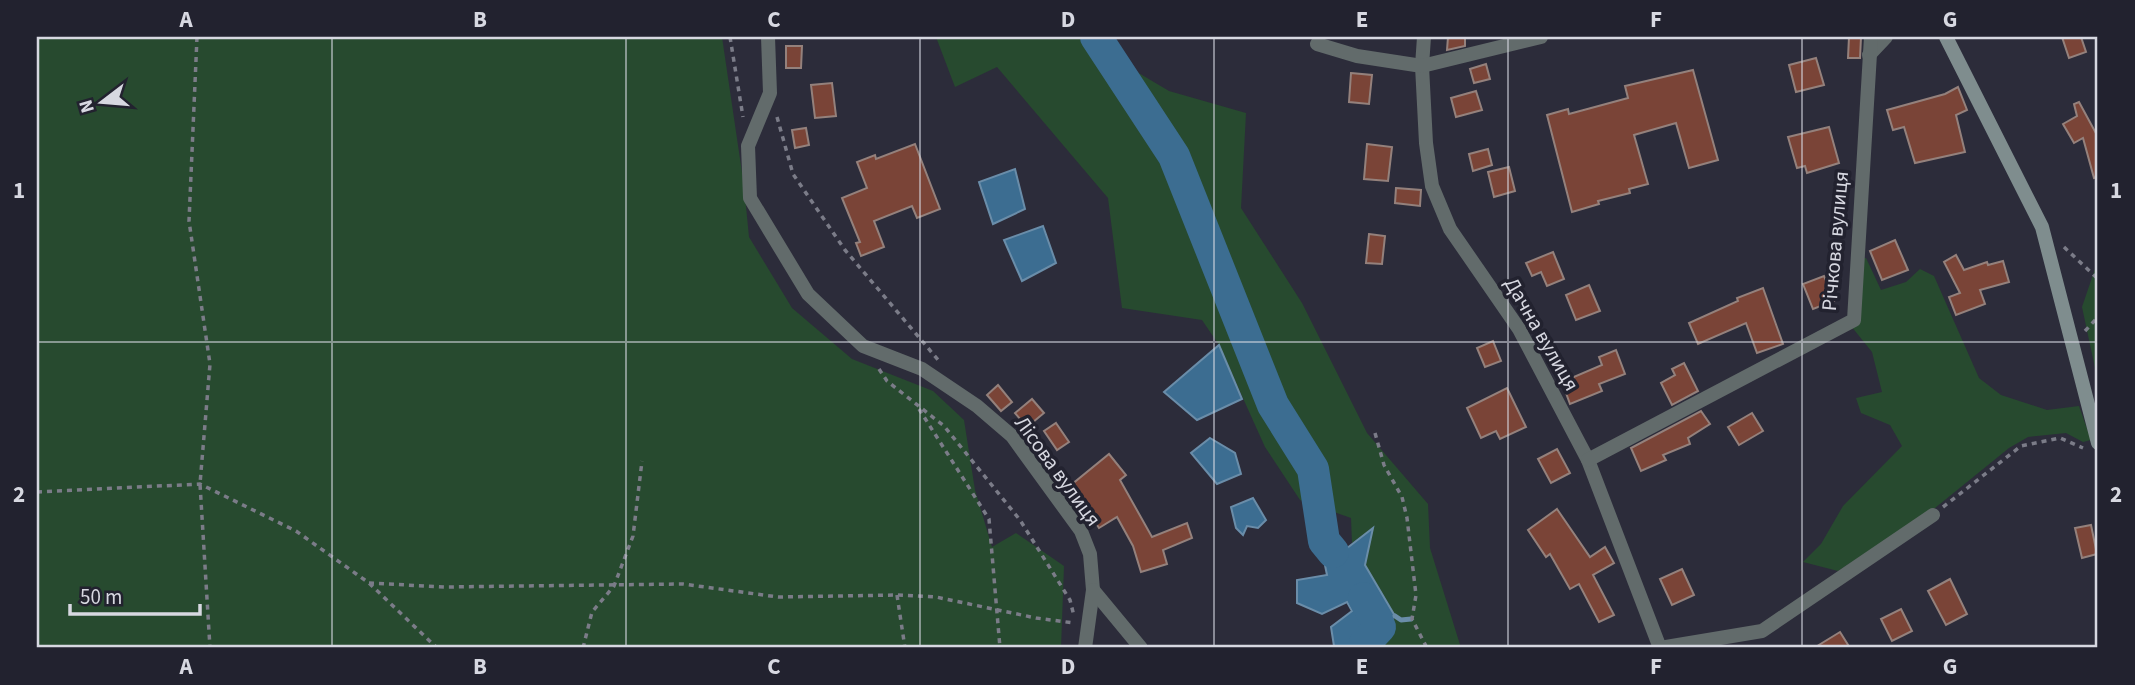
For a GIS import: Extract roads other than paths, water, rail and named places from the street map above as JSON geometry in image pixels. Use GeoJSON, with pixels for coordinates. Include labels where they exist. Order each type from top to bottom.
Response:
{"type":"FeatureCollection","features":[{"type":"Feature","properties":{"kind":"street","name":"Лісова вулиця"},"geometry":{"type":"LineString","coordinates":[[768,37],[770,93],[748,146],[750,198],[808,294],[863,346],[922,369],[977,405],[1012,436],[1081,531],[1090,554],[1093,590],[1085,648]]}},
{"type":"Feature","properties":{"kind":"street","name":"Дачна вулиця"},"geometry":{"type":"LineString","coordinates":[[1424,37],[1422,66],[1426,143],[1432,186],[1450,229],[1519,329],[1588,460],[1660,648],[1762,631],[1933,515]]}},
{"type":"Feature","properties":{"kind":"street"},"geometry":{"type":"LineString","coordinates":[[1317,44],[1357,56],[1422,66],[1541,37]]}},
{"type":"Feature","properties":{"kind":"street","name":"Річкова вулиця"},"geometry":{"type":"LineString","coordinates":[[1588,460],[1854,320],[1871,37]]}},
{"type":"Feature","properties":{"kind":"street"},"geometry":{"type":"LineString","coordinates":[[1869,55],[1886,37]]}},
{"type":"Feature","properties":{"kind":"street"},"geometry":{"type":"LineString","coordinates":[[1946,37],[2042,227],[2093,447]]}},
{"type":"Feature","properties":{"kind":"street"},"geometry":{"type":"LineString","coordinates":[[1093,590],[1141,648]]}},
{"type":"Feature","properties":{"kind":"water"},"geometry":{"type":"Polygon","coordinates":[[[1015,169],[1025,209],[993,224],[979,182],[1015,169]]]}},
{"type":"Feature","properties":{"kind":"water"},"geometry":{"type":"Polygon","coordinates":[[[1043,226],[1056,263],[1022,281],[1004,240],[1043,226]]]}},
{"type":"Feature","properties":{"kind":"water"},"geometry":{"type":"Polygon","coordinates":[[[1219,345],[1242,399],[1197,420],[1164,392],[1219,345]]]}},
{"type":"Feature","properties":{"kind":"water"},"geometry":{"type":"Polygon","coordinates":[[[1210,438],[1235,453],[1241,474],[1217,484],[1191,453],[1210,438]]]}},
{"type":"Feature","properties":{"kind":"water"},"geometry":{"type":"Polygon","coordinates":[[[1253,498],[1266,520],[1258,528],[1247,526],[1243,535],[1236,528],[1231,507],[1253,498]]]}},
{"type":"Feature","properties":{"kind":"water"},"geometry":{"type":"Polygon","coordinates":[[[1313,507],[1328,519],[1342,552],[1373,528],[1365,565],[1395,616],[1357,648],[1334,646],[1331,627],[1352,611],[1347,602],[1322,614],[1297,603],[1297,580],[1327,575],[1313,507]]]}},
{"type":"Feature","properties":{"kind":"waterway"},"geometry":{"type":"LineString","coordinates":[[1096,37],[1174,156],[1273,405],[1313,469],[1324,541],[1333,552]]}},
{"type":"Feature","properties":{"kind":"waterway"},"geometry":{"type":"LineString","coordinates":[[1364,598],[1380,627],[1365,643],[1365,648]]}},
{"type":"Feature","properties":{"kind":"waterway"},"geometry":{"type":"LineString","coordinates":[[1395,616],[1401,620],[1411,619]]}}]}
